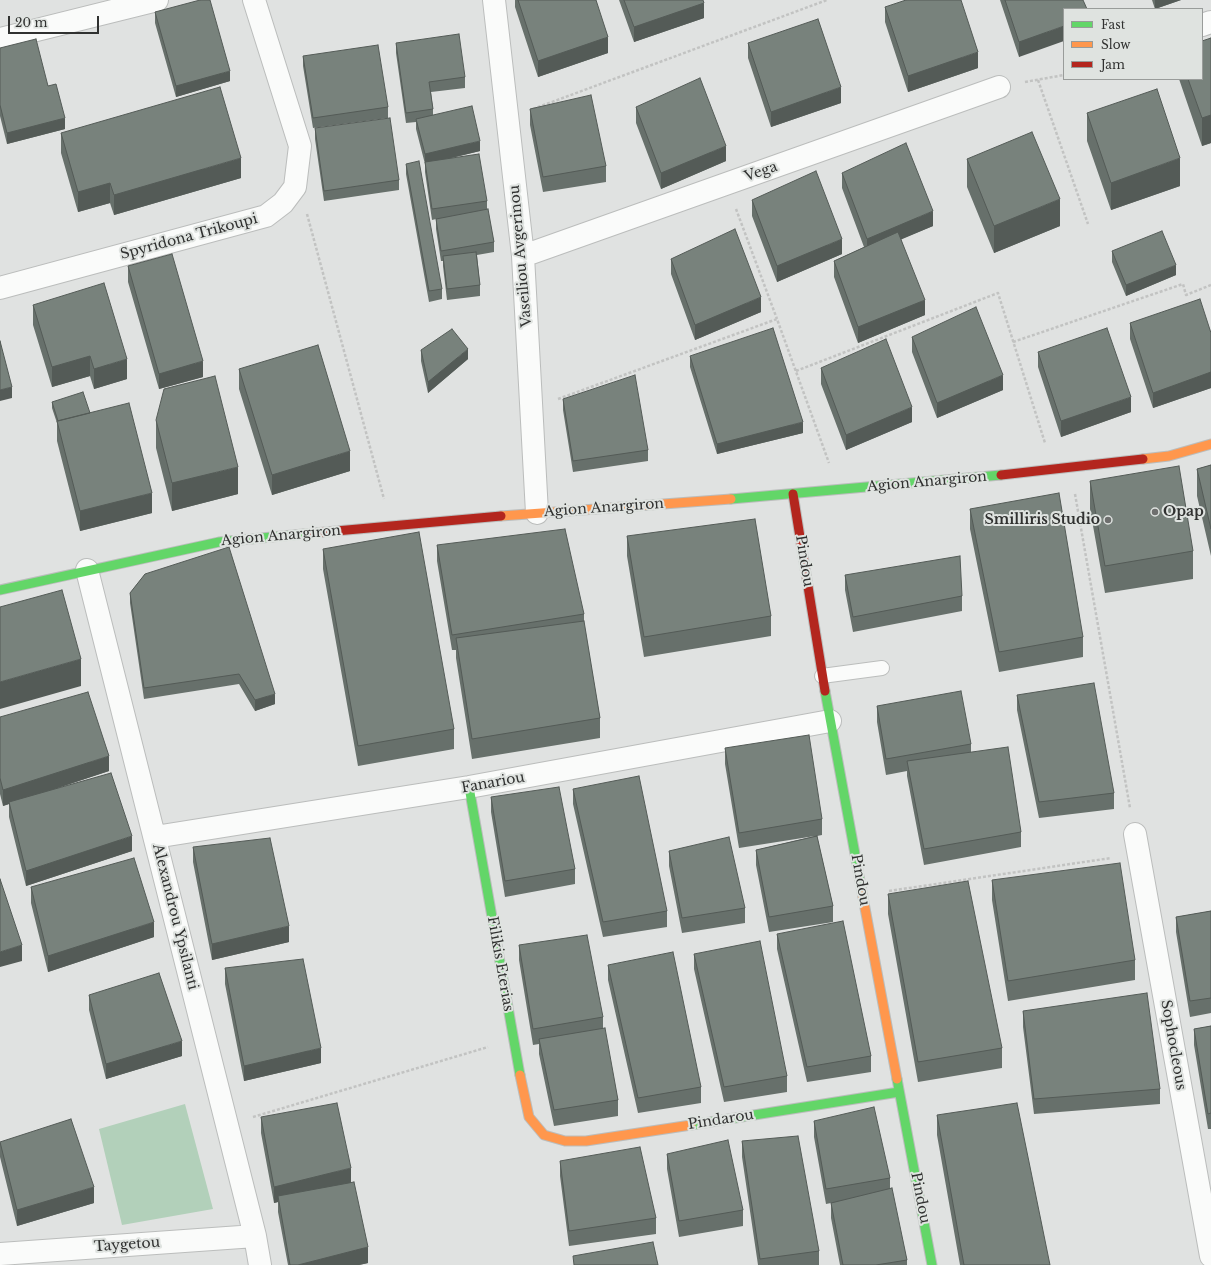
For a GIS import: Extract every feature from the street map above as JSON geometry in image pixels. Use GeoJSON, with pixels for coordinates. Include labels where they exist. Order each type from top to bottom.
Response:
{"type":"FeatureCollection","features":[{"type":"Feature","properties":{"kind":"street"},"geometry":{"type":"LineString","coordinates":[[0,39],[157,0]]}},
{"type":"Feature","properties":{"kind":"street","name":"Spyridona Trikoupi"},"geometry":{"type":"LineString","coordinates":[[0,288],[266,216],[283,203],[295,186],[300,146],[254,0]]}},
{"type":"Feature","properties":{"kind":"street","name":"Vaseiliou Avgerinou"},"geometry":{"type":"LineString","coordinates":[[494,0],[523,256],[537,513]]}},
{"type":"Feature","properties":{"kind":"street","name":"Vega"},"geometry":{"type":"LineString","coordinates":[[523,256],[999,88]]}},
{"type":"Feature","properties":{"kind":"street","name":"Agion Anargiron"},"geometry":{"type":"LineString","coordinates":[[0,590],[219,542],[537,513],[793,494],[1054,470],[1169,456],[1211,444]]}},
{"type":"Feature","properties":{"kind":"street","name":"Pindou"},"geometry":{"type":"LineString","coordinates":[[793,494],[830,721],[932,1265]]}},
{"type":"Feature","properties":{"kind":"street","name":"Alexandrou Ypsilanti"},"geometry":{"type":"LineString","coordinates":[[87,570],[255,1236],[260,1265]]}},
{"type":"Feature","properties":{"kind":"street","name":"Fanariou"},"geometry":{"type":"LineString","coordinates":[[155,837],[469,787],[830,721]]}},
{"type":"Feature","properties":{"kind":"street","name":"Filikis Eterias"},"geometry":{"type":"LineString","coordinates":[[469,787],[522,1085],[529,1117],[544,1135]]}},
{"type":"Feature","properties":{"kind":"street","name":"Sophocleous"},"geometry":{"type":"LineString","coordinates":[[1136,844],[1211,1256]]}},
{"type":"Feature","properties":{"kind":"street","name":"Pindarou"},"geometry":{"type":"LineString","coordinates":[[544,1135],[565,1141],[586,1141],[899,1092]]}},
{"type":"Feature","properties":{"kind":"street","name":"Taygetou"},"geometry":{"type":"LineString","coordinates":[[0,1254],[255,1236]]}},
{"type":"Feature","properties":{"kind":"lane"},"geometry":{"type":"LineString","coordinates":[[822,676],[882,668]]}},
{"type":"Feature","properties":{"kind":"path"},"geometry":{"type":"LineString","coordinates":[[508,118],[827,0]]}},
{"type":"Feature","properties":{"kind":"path"},"geometry":{"type":"LineString","coordinates":[[999,88],[1063,75]]}},
{"type":"Feature","properties":{"kind":"path"},"geometry":{"type":"LineString","coordinates":[[1038,80],[1088,224]]}},
{"type":"Feature","properties":{"kind":"path"},"geometry":{"type":"LineString","coordinates":[[727,184],[778,319],[839,490]]}},
{"type":"Feature","properties":{"kind":"path"},"geometry":{"type":"LineString","coordinates":[[295,186],[307,214],[391,526]]}},
{"type":"Feature","properties":{"kind":"path"},"geometry":{"type":"LineString","coordinates":[[1013,342],[1183,284],[1186,295],[1211,285]]}},
{"type":"Feature","properties":{"kind":"path"},"geometry":{"type":"LineString","coordinates":[[796,371],[998,293],[1054,470]]}},
{"type":"Feature","properties":{"kind":"path"},"geometry":{"type":"LineString","coordinates":[[531,408],[778,319]]}},
{"type":"Feature","properties":{"kind":"path"},"geometry":{"type":"LineString","coordinates":[[862,895],[1136,844],[1070,468]]}},
{"type":"Feature","properties":{"kind":"path"},"geometry":{"type":"LineString","coordinates":[[227,1125],[513,1039]]}},
{"type":"Feature","properties":{"kind":"green space"},"geometry":{"type":"Polygon","coordinates":[[[185,1104],[213,1209],[122,1225],[99,1129],[185,1104]]]}},
{"type":"Feature","properties":{"kind":"building"},"geometry":{"type":"Polygon","coordinates":[[[200,0],[210,0],[230,71],[176,86],[155,12],[200,0]]]}},
{"type":"Feature","properties":{"kind":"building"},"geometry":{"type":"Polygon","coordinates":[[[518,0],[596,0],[608,37],[538,61],[518,0]]]}},
{"type":"Feature","properties":{"kind":"building"},"geometry":{"type":"Polygon","coordinates":[[[624,0],[703,0],[704,3],[634,27],[624,0]]]}},
{"type":"Feature","properties":{"kind":"building"},"geometry":{"type":"Polygon","coordinates":[[[906,0],[961,0],[978,52],[908,76],[885,7],[906,0]]]}},
{"type":"Feature","properties":{"kind":"building"},"geometry":{"type":"Polygon","coordinates":[[[1005,0],[1083,0],[1087,8],[1063,8],[1063,26],[1019,42],[1005,0]]]}},
{"type":"Feature","properties":{"kind":"building"},"geometry":{"type":"Polygon","coordinates":[[[818,19],[841,87],[771,112],[748,43],[818,19]]]}},
{"type":"Feature","properties":{"kind":"building"},"geometry":{"type":"Polygon","coordinates":[[[459,34],[465,77],[429,82],[433,109],[406,113],[396,43],[459,34]]]}},
{"type":"Feature","properties":{"kind":"building"},"geometry":{"type":"Polygon","coordinates":[[[1211,38],[1211,115],[1202,118],[1188,80],[1203,80],[1203,41],[1211,38]]]}},
{"type":"Feature","properties":{"kind":"building"},"geometry":{"type":"Polygon","coordinates":[[[36,39],[48,86],[56,84],[65,118],[7,133],[0,105],[0,48],[36,39]]]}},
{"type":"Feature","properties":{"kind":"building"},"geometry":{"type":"Polygon","coordinates":[[[378,45],[388,107],[313,118],[303,56],[378,45]]]}},
{"type":"Feature","properties":{"kind":"building"},"geometry":{"type":"Polygon","coordinates":[[[700,78],[726,146],[661,173],[636,107],[700,78]]]}},
{"type":"Feature","properties":{"kind":"building"},"geometry":{"type":"Polygon","coordinates":[[[220,87],[241,158],[114,195],[110,183],[78,192],[61,133],[220,87]]]}},
{"type":"Feature","properties":{"kind":"building"},"geometry":{"type":"Polygon","coordinates":[[[1157,89],[1180,158],[1111,183],[1087,113],[1157,89]]]}},
{"type":"Feature","properties":{"kind":"building"},"geometry":{"type":"Polygon","coordinates":[[[591,95],[606,166],[543,177],[530,109],[591,95]]]}},
{"type":"Feature","properties":{"kind":"building"},"geometry":{"type":"Polygon","coordinates":[[[472,106],[480,141],[425,154],[416,119],[472,106]]]}},
{"type":"Feature","properties":{"kind":"building"},"geometry":{"type":"Polygon","coordinates":[[[390,118],[399,180],[324,191],[315,128],[390,118]]]}},
{"type":"Feature","properties":{"kind":"building"},"geometry":{"type":"Polygon","coordinates":[[[1032,132],[1060,199],[994,226],[967,159],[1032,132]]]}},
{"type":"Feature","properties":{"kind":"building"},"geometry":{"type":"Polygon","coordinates":[[[906,143],[933,211],[867,239],[842,173],[906,143]]]}},
{"type":"Feature","properties":{"kind":"building"},"geometry":{"type":"Polygon","coordinates":[[[479,154],[487,201],[432,209],[425,162],[479,154]]]}},
{"type":"Feature","properties":{"kind":"building"},"geometry":{"type":"Polygon","coordinates":[[[419,161],[442,289],[429,291],[406,164],[419,161]]]}},
{"type":"Feature","properties":{"kind":"building"},"geometry":{"type":"Polygon","coordinates":[[[816,171],[842,239],[777,266],[752,200],[816,171]]]}},
{"type":"Feature","properties":{"kind":"building"},"geometry":{"type":"Polygon","coordinates":[[[488,209],[494,242],[441,251],[436,219],[488,209]]]}},
{"type":"Feature","properties":{"kind":"building"},"geometry":{"type":"Polygon","coordinates":[[[735,229],[761,297],[695,325],[671,259],[735,229]]]}},
{"type":"Feature","properties":{"kind":"building"},"geometry":{"type":"Polygon","coordinates":[[[1162,231],[1176,265],[1126,285],[1112,251],[1162,231]]]}},
{"type":"Feature","properties":{"kind":"building"},"geometry":{"type":"Polygon","coordinates":[[[898,232],[925,300],[858,327],[834,261],[898,232]]]}},
{"type":"Feature","properties":{"kind":"building"},"geometry":{"type":"Polygon","coordinates":[[[476,252],[480,285],[447,289],[443,256],[476,252]]]}},
{"type":"Feature","properties":{"kind":"building"},"geometry":{"type":"Polygon","coordinates":[[[172,254],[203,361],[159,374],[128,266],[172,254]]]}},
{"type":"Feature","properties":{"kind":"building"},"geometry":{"type":"Polygon","coordinates":[[[104,283],[127,359],[94,369],[90,356],[52,367],[33,305],[104,283]]]}},
{"type":"Feature","properties":{"kind":"building"},"geometry":{"type":"Polygon","coordinates":[[[1200,299],[1211,333],[1211,372],[1153,393],[1130,323],[1200,299]]]}},
{"type":"Feature","properties":{"kind":"building"},"geometry":{"type":"Polygon","coordinates":[[[976,307],[1003,375],[937,403],[912,337],[976,307]]]}},
{"type":"Feature","properties":{"kind":"building"},"geometry":{"type":"Polygon","coordinates":[[[773,328],[803,422],[717,444],[690,356],[773,328]]]}},
{"type":"Feature","properties":{"kind":"building"},"geometry":{"type":"Polygon","coordinates":[[[1107,328],[1131,397],[1061,421],[1038,352],[1107,328]]]}},
{"type":"Feature","properties":{"kind":"building"},"geometry":{"type":"Polygon","coordinates":[[[452,329],[468,349],[428,382],[421,350],[452,329]]]}},
{"type":"Feature","properties":{"kind":"building"},"geometry":{"type":"Polygon","coordinates":[[[886,339],[912,407],[846,435],[821,368],[886,339]]]}},
{"type":"Feature","properties":{"kind":"building"},"geometry":{"type":"Polygon","coordinates":[[[0,341],[12,387],[0,390],[0,341]]]}},
{"type":"Feature","properties":{"kind":"building"},"geometry":{"type":"Polygon","coordinates":[[[318,345],[350,451],[272,475],[239,369],[318,345]]]}},
{"type":"Feature","properties":{"kind":"building"},"geometry":{"type":"Polygon","coordinates":[[[635,375],[648,450],[573,461],[563,399],[635,375]]]}},
{"type":"Feature","properties":{"kind":"building"},"geometry":{"type":"Polygon","coordinates":[[[215,376],[238,467],[172,483],[156,420],[164,389],[215,376]]]}},
{"type":"Feature","properties":{"kind":"building"},"geometry":{"type":"Polygon","coordinates":[[[83,392],[90,413],[58,421],[52,402],[83,392]]]}},
{"type":"Feature","properties":{"kind":"building"},"geometry":{"type":"Polygon","coordinates":[[[129,403],[152,493],[80,511],[57,421],[129,403]]]}},
{"type":"Feature","properties":{"kind":"building"},"geometry":{"type":"Polygon","coordinates":[[[1211,465],[1211,529],[1197,469],[1211,465]]]}},
{"type":"Feature","properties":{"kind":"building"},"geometry":{"type":"Polygon","coordinates":[[[1179,466],[1193,551],[1105,566],[1090,481],[1179,466]]]}},
{"type":"Feature","properties":{"kind":"building"},"geometry":{"type":"Polygon","coordinates":[[[1059,493],[1083,637],[999,652],[970,509],[1059,493]]]}},
{"type":"Feature","properties":{"kind":"building"},"geometry":{"type":"Polygon","coordinates":[[[755,519],[771,616],[644,637],[627,536],[755,519]]]}},
{"type":"Feature","properties":{"kind":"building"},"geometry":{"type":"Polygon","coordinates":[[[565,529],[584,614],[452,635],[437,545],[565,529]]]}},
{"type":"Feature","properties":{"kind":"building"},"geometry":{"type":"Polygon","coordinates":[[[419,532],[454,729],[358,746],[323,549],[419,532]]]}},
{"type":"Feature","properties":{"kind":"building"},"geometry":{"type":"Polygon","coordinates":[[[229,547],[275,694],[255,700],[239,674],[144,688],[130,593],[145,574],[229,547]]]}},
{"type":"Feature","properties":{"kind":"building"},"geometry":{"type":"Polygon","coordinates":[[[960,556],[962,596],[853,617],[845,575],[960,556]]]}},
{"type":"Feature","properties":{"kind":"building"},"geometry":{"type":"Polygon","coordinates":[[[62,590],[81,659],[0,682],[0,607],[62,590]]]}},
{"type":"Feature","properties":{"kind":"building"},"geometry":{"type":"Polygon","coordinates":[[[584,621],[600,718],[472,739],[456,638],[584,621]]]}},
{"type":"Feature","properties":{"kind":"building"},"geometry":{"type":"Polygon","coordinates":[[[1094,683],[1114,793],[1039,802],[1017,695],[1094,683]]]}},
{"type":"Feature","properties":{"kind":"building"},"geometry":{"type":"Polygon","coordinates":[[[961,691],[971,744],[886,759],[877,706],[961,691]]]}},
{"type":"Feature","properties":{"kind":"building"},"geometry":{"type":"Polygon","coordinates":[[[88,692],[109,756],[3,790],[0,778],[0,717],[88,692]]]}},
{"type":"Feature","properties":{"kind":"building"},"geometry":{"type":"Polygon","coordinates":[[[809,735],[822,819],[739,833],[725,748],[809,735]]]}},
{"type":"Feature","properties":{"kind":"building"},"geometry":{"type":"Polygon","coordinates":[[[1008,747],[1021,832],[924,849],[907,761],[1008,747]]]}},
{"type":"Feature","properties":{"kind":"building"},"geometry":{"type":"Polygon","coordinates":[[[111,773],[132,836],[26,871],[9,802],[111,773]]]}},
{"type":"Feature","properties":{"kind":"building"},"geometry":{"type":"Polygon","coordinates":[[[639,776],[667,911],[603,922],[573,789],[639,776]]]}},
{"type":"Feature","properties":{"kind":"building"},"geometry":{"type":"Polygon","coordinates":[[[559,787],[575,869],[505,881],[491,797],[559,787]]]}},
{"type":"Feature","properties":{"kind":"building"},"geometry":{"type":"Polygon","coordinates":[[[817,836],[833,906],[769,917],[756,850],[817,836]]]}},
{"type":"Feature","properties":{"kind":"building"},"geometry":{"type":"Polygon","coordinates":[[[729,837],[745,908],[682,918],[669,851],[729,837]]]}},
{"type":"Feature","properties":{"kind":"building"},"geometry":{"type":"Polygon","coordinates":[[[270,838],[289,926],[212,944],[193,847],[270,838]]]}},
{"type":"Feature","properties":{"kind":"building"},"geometry":{"type":"Polygon","coordinates":[[[134,858],[154,922],[48,956],[31,887],[134,858]]]}},
{"type":"Feature","properties":{"kind":"building"},"geometry":{"type":"Polygon","coordinates":[[[1120,863],[1135,960],[1008,981],[992,880],[1120,863]]]}},
{"type":"Feature","properties":{"kind":"building"},"geometry":{"type":"Polygon","coordinates":[[[0,879],[22,945],[0,952],[0,879]]]}},
{"type":"Feature","properties":{"kind":"building"},"geometry":{"type":"Polygon","coordinates":[[[968,881],[1002,1048],[918,1062],[888,894],[968,881]]]}},
{"type":"Feature","properties":{"kind":"building"},"geometry":{"type":"Polygon","coordinates":[[[1211,911],[1211,998],[1190,1001],[1176,917],[1211,911]]]}},
{"type":"Feature","properties":{"kind":"building"},"geometry":{"type":"Polygon","coordinates":[[[843,921],[871,1056],[807,1067],[777,934],[843,921]]]}},
{"type":"Feature","properties":{"kind":"building"},"geometry":{"type":"Polygon","coordinates":[[[587,935],[603,1017],[533,1029],[519,945],[587,935]]]}},
{"type":"Feature","properties":{"kind":"building"},"geometry":{"type":"Polygon","coordinates":[[[760,941],[787,1076],[724,1087],[694,954],[760,941]]]}},
{"type":"Feature","properties":{"kind":"building"},"geometry":{"type":"Polygon","coordinates":[[[673,952],[701,1087],[638,1098],[608,965],[673,952]]]}},
{"type":"Feature","properties":{"kind":"building"},"geometry":{"type":"Polygon","coordinates":[[[303,959],[321,1048],[244,1066],[225,968],[303,959]]]}},
{"type":"Feature","properties":{"kind":"building"},"geometry":{"type":"Polygon","coordinates":[[[159,973],[182,1041],[106,1064],[89,995],[159,973]]]}},
{"type":"Feature","properties":{"kind":"building"},"geometry":{"type":"Polygon","coordinates":[[[1147,993],[1160,1089],[1034,1099],[1023,1011],[1147,993]]]}},
{"type":"Feature","properties":{"kind":"building"},"geometry":{"type":"Polygon","coordinates":[[[1211,1026],[1211,1113],[1208,1114],[1194,1029],[1211,1026]]]}},
{"type":"Feature","properties":{"kind":"building"},"geometry":{"type":"Polygon","coordinates":[[[605,1028],[618,1100],[554,1110],[539,1039],[605,1028]]]}},
{"type":"Feature","properties":{"kind":"building"},"geometry":{"type":"Polygon","coordinates":[[[337,1103],[351,1168],[274,1187],[261,1117],[337,1103]]]}},
{"type":"Feature","properties":{"kind":"building"},"geometry":{"type":"Polygon","coordinates":[[[1017,1103],[1050,1265],[964,1265],[937,1115],[1017,1103]]]}},
{"type":"Feature","properties":{"kind":"building"},"geometry":{"type":"Polygon","coordinates":[[[874,1107],[890,1178],[826,1189],[814,1121],[874,1107]]]}},
{"type":"Feature","properties":{"kind":"building"},"geometry":{"type":"Polygon","coordinates":[[[71,1119],[94,1187],[17,1210],[0,1142],[71,1119]]]}},
{"type":"Feature","properties":{"kind":"building"},"geometry":{"type":"Polygon","coordinates":[[[798,1136],[819,1251],[760,1259],[742,1141],[798,1136]]]}},
{"type":"Feature","properties":{"kind":"building"},"geometry":{"type":"Polygon","coordinates":[[[728,1140],[743,1210],[679,1221],[667,1154],[728,1140]]]}},
{"type":"Feature","properties":{"kind":"building"},"geometry":{"type":"Polygon","coordinates":[[[640,1147],[656,1218],[569,1231],[560,1161],[640,1147]]]}},
{"type":"Feature","properties":{"kind":"building"},"geometry":{"type":"Polygon","coordinates":[[[354,1182],[368,1247],[298,1265],[290,1265],[278,1196],[354,1182]]]}},
{"type":"Feature","properties":{"kind":"building"},"geometry":{"type":"Polygon","coordinates":[[[892,1188],[907,1260],[876,1265],[843,1265],[831,1203],[892,1188]]]}},
{"type":"Feature","properties":{"kind":"building"},"geometry":{"type":"Polygon","coordinates":[[[653,1242],[658,1265],[574,1265],[573,1256],[653,1242]]]}},
{"type":"Feature","properties":{"kind":"traffic: fast"},"geometry":{"type":"LineString","coordinates":[[731,499],[1001,475]]}},
{"type":"Feature","properties":{"kind":"traffic: fast"},"geometry":{"type":"LineString","coordinates":[[0,590],[219,542],[314,533]]}},
{"type":"Feature","properties":{"kind":"traffic: fast"},"geometry":{"type":"LineString","coordinates":[[825,691],[862,892]]}},
{"type":"Feature","properties":{"kind":"traffic: fast"},"geometry":{"type":"LineString","coordinates":[[469,787],[520,1075]]}},
{"type":"Feature","properties":{"kind":"traffic: fast"},"geometry":{"type":"LineString","coordinates":[[897,1079],[932,1265]]}},
{"type":"Feature","properties":{"kind":"traffic: fast"},"geometry":{"type":"LineString","coordinates":[[691,1125],[899,1092]]}},
{"type":"Feature","properties":{"kind":"traffic: slow"},"geometry":{"type":"LineString","coordinates":[[1143,459],[1169,456],[1211,444]]}},
{"type":"Feature","properties":{"kind":"traffic: slow"},"geometry":{"type":"LineString","coordinates":[[501,516],[731,499]]}},
{"type":"Feature","properties":{"kind":"traffic: slow"},"geometry":{"type":"LineString","coordinates":[[862,892],[897,1079]]}},
{"type":"Feature","properties":{"kind":"traffic: slow"},"geometry":{"type":"LineString","coordinates":[[520,1075],[529,1117],[544,1135],[565,1141],[586,1141],[691,1125]]}},
{"type":"Feature","properties":{"kind":"traffic: jam"},"geometry":{"type":"LineString","coordinates":[[1001,475],[1143,459]]}},
{"type":"Feature","properties":{"kind":"traffic: jam"},"geometry":{"type":"LineString","coordinates":[[793,494],[825,691]]}},
{"type":"Feature","properties":{"kind":"traffic: jam"},"geometry":{"type":"LineString","coordinates":[[314,533],[501,516]]}},
{"type":"Feature","properties":{"kind":"place","name":"Opap"},"geometry":{"type":"Point","coordinates":[1155,512]}},
{"type":"Feature","properties":{"kind":"place","name":"Smilliris Studio"},"geometry":{"type":"Point","coordinates":[1108,520]}}]}
